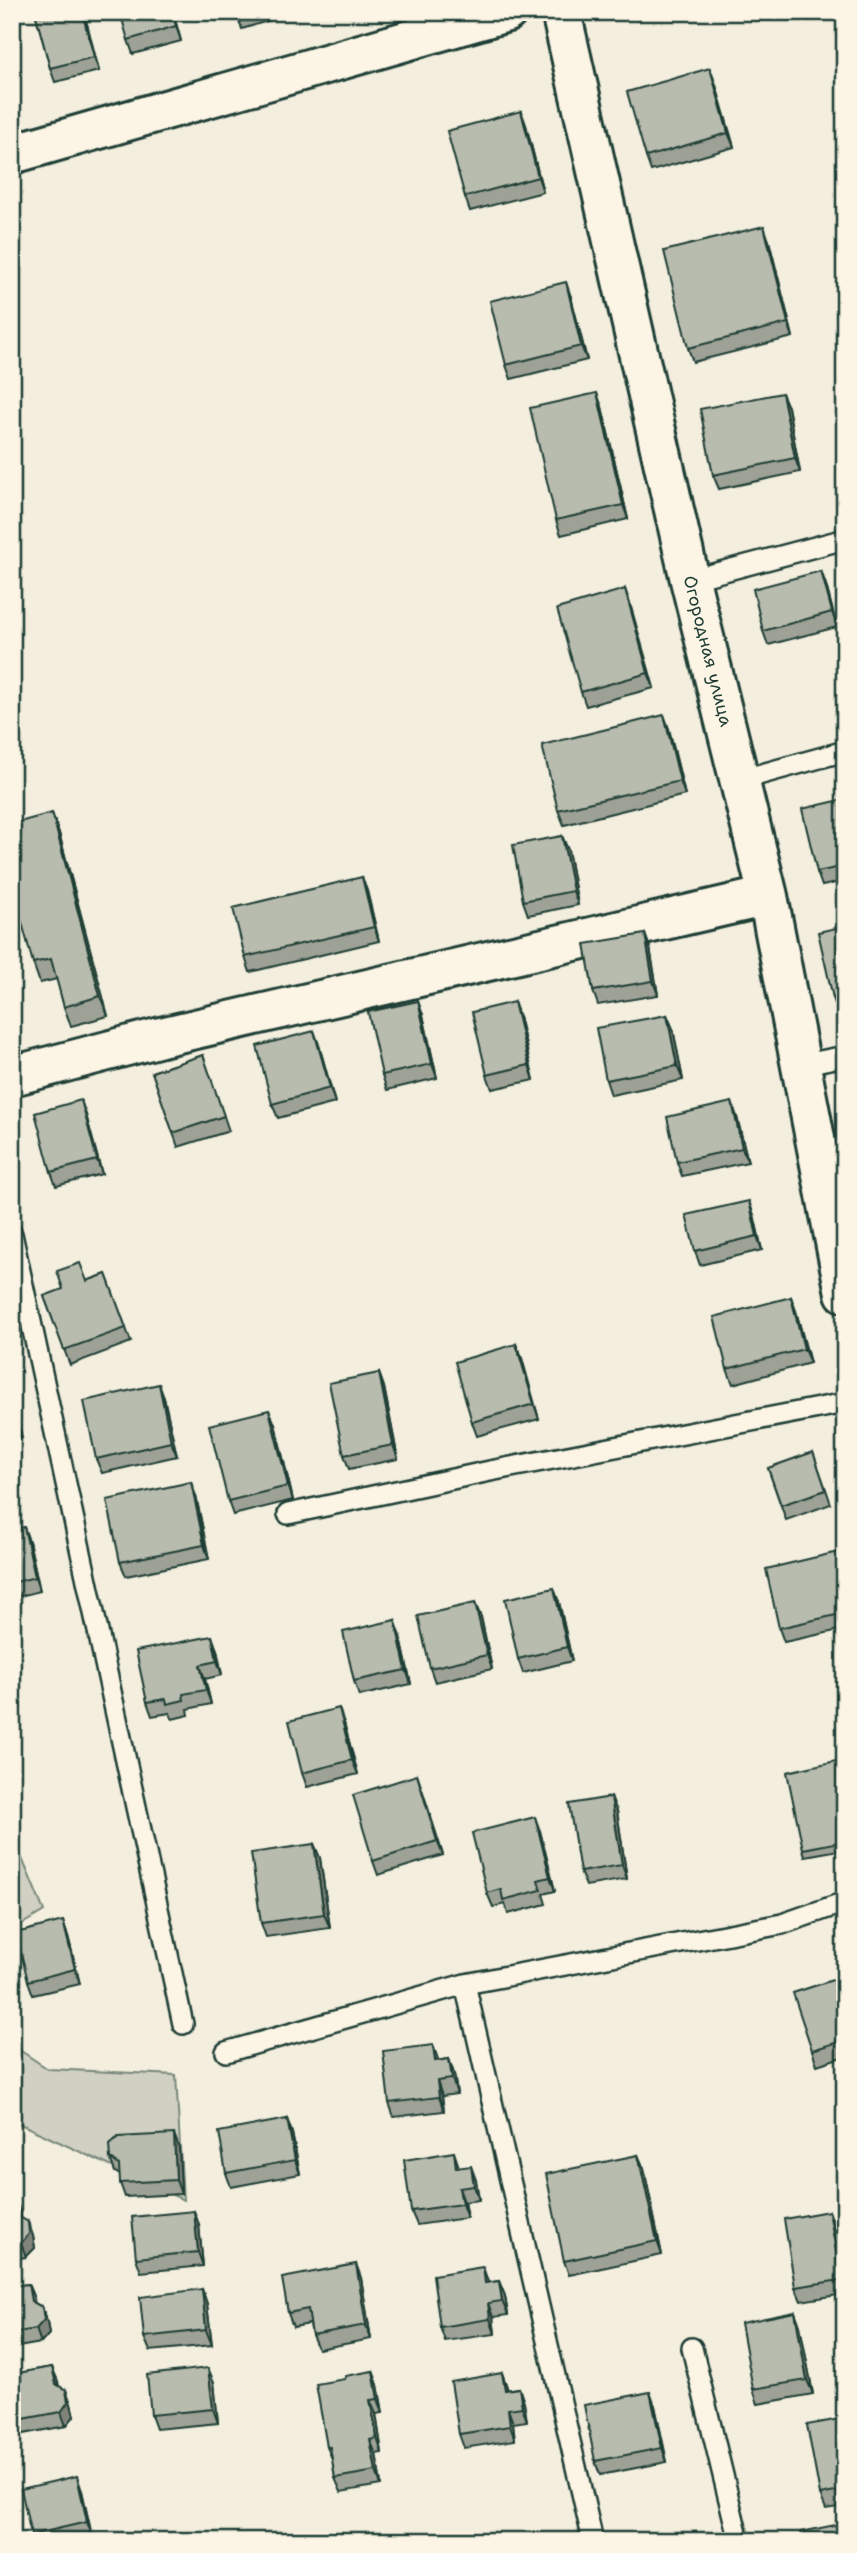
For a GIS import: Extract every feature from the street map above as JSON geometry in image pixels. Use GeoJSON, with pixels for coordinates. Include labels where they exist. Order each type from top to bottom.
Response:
{"type":"FeatureCollection","features":[{"type":"Feature","properties":{"kind":"street"},"geometry":{"type":"LineString","coordinates":[[12,154],[507,12]]}},
{"type":"Feature","properties":{"kind":"street","name":"Огородная улица"},"geometry":{"type":"LineString","coordinates":[[561,12],[691,580],[768,897],[843,1270]]}},
{"type":"Feature","properties":{"kind":"street"},"geometry":{"type":"LineString","coordinates":[[12,1076],[161,1037],[768,897]]}},
{"type":"Feature","properties":{"kind":"lane"},"geometry":{"type":"LineString","coordinates":[[691,580],[845,539]]}},
{"type":"Feature","properties":{"kind":"lane"},"geometry":{"type":"LineString","coordinates":[[740,780],[845,751]]}},
{"type":"Feature","properties":{"kind":"lane"},"geometry":{"type":"LineString","coordinates":[[800,1065],[845,1056]]}},
{"type":"Feature","properties":{"kind":"lane"},"geometry":{"type":"LineString","coordinates":[[12,1234],[183,2024]]}},
{"type":"Feature","properties":{"kind":"lane"},"geometry":{"type":"LineString","coordinates":[[288,1514],[490,1471],[845,1404]]}},
{"type":"Feature","properties":{"kind":"lane"},"geometry":{"type":"LineString","coordinates":[[226,2052],[465,1984],[782,1924],[845,1902]]}},
{"type":"Feature","properties":{"kind":"lane"},"geometry":{"type":"LineString","coordinates":[[465,1984],[593,2541]]}},
{"type":"Feature","properties":{"kind":"lane"},"geometry":{"type":"LineString","coordinates":[[692,2348],[739,2541]]}},
{"type":"Feature","properties":{"kind":"shaded area"},"geometry":{"type":"Polygon","coordinates":[[[12,1842],[16,1844],[44,1911],[12,1930],[12,1842]]]}},
{"type":"Feature","properties":{"kind":"shaded area"},"geometry":{"type":"Polygon","coordinates":[[[12,2045],[48,2069],[176,2075],[183,2200],[12,2120],[12,2045]]]}},
{"type":"Feature","properties":{"kind":"building"},"geometry":{"type":"Polygon","coordinates":[[[35,12],[82,12],[94,57],[50,68],[35,12]]]}},
{"type":"Feature","properties":{"kind":"building"},"geometry":{"type":"Polygon","coordinates":[[[120,12],[172,12],[176,26],[128,40],[120,12]]]}},
{"type":"Feature","properties":{"kind":"building"},"geometry":{"type":"Polygon","coordinates":[[[710,68],[728,133],[646,157],[627,92],[710,68]]]}},
{"type":"Feature","properties":{"kind":"building"},"geometry":{"type":"Polygon","coordinates":[[[521,111],[538,177],[465,197],[447,131],[521,111]]]}},
{"type":"Feature","properties":{"kind":"building"},"geometry":{"type":"Polygon","coordinates":[[[764,226],[788,323],[688,348],[664,251],[764,226]]]}},
{"type":"Feature","properties":{"kind":"building"},"geometry":{"type":"Polygon","coordinates":[[[566,282],[581,346],[506,365],[490,301],[566,282]]]}},
{"type":"Feature","properties":{"kind":"building"},"geometry":{"type":"Polygon","coordinates":[[[597,393],[623,505],[556,520],[530,408],[597,393]]]}},
{"type":"Feature","properties":{"kind":"building"},"geometry":{"type":"Polygon","coordinates":[[[782,393],[795,458],[713,475],[700,409],[782,393]]]}},
{"type":"Feature","properties":{"kind":"building"},"geometry":{"type":"Polygon","coordinates":[[[821,571],[832,612],[763,631],[753,589],[821,571]]]}},
{"type":"Feature","properties":{"kind":"building"},"geometry":{"type":"Polygon","coordinates":[[[625,589],[648,673],[581,692],[557,609],[625,589]]]}},
{"type":"Feature","properties":{"kind":"building"},"geometry":{"type":"Polygon","coordinates":[[[664,715],[680,781],[558,810],[542,745],[664,715]]]}},
{"type":"Feature","properties":{"kind":"building"},"geometry":{"type":"Polygon","coordinates":[[[845,799],[845,866],[817,872],[802,809],[845,799]]]}},
{"type":"Feature","properties":{"kind":"building"},"geometry":{"type":"Polygon","coordinates":[[[52,813],[100,996],[64,1007],[51,959],[33,963],[12,886],[12,824],[52,813]]]}},
{"type":"Feature","properties":{"kind":"building"},"geometry":{"type":"Polygon","coordinates":[[[562,836],[573,891],[523,901],[513,845],[562,836]]]}},
{"type":"Feature","properties":{"kind":"building"},"geometry":{"type":"Polygon","coordinates":[[[362,877],[374,927],[245,957],[233,908],[362,877]]]}},
{"type":"Feature","properties":{"kind":"building"},"geometry":{"type":"Polygon","coordinates":[[[845,926],[845,996],[833,998],[818,932],[845,926]]]}},
{"type":"Feature","properties":{"kind":"building"},"geometry":{"type":"Polygon","coordinates":[[[645,934],[653,981],[593,991],[585,944],[645,934]]]}},
{"type":"Feature","properties":{"kind":"building"},"geometry":{"type":"Polygon","coordinates":[[[418,1001],[432,1064],[382,1075],[368,1012],[418,1001]]]}},
{"type":"Feature","properties":{"kind":"building"},"geometry":{"type":"Polygon","coordinates":[[[514,1002],[529,1065],[487,1075],[472,1012],[514,1002]]]}},
{"type":"Feature","properties":{"kind":"building"},"geometry":{"type":"Polygon","coordinates":[[[667,1015],[677,1066],[606,1080],[596,1028],[667,1015]]]}},
{"type":"Feature","properties":{"kind":"building"},"geometry":{"type":"Polygon","coordinates":[[[314,1031],[330,1088],[272,1104],[257,1046],[314,1031]]]}},
{"type":"Feature","properties":{"kind":"building"},"geometry":{"type":"Polygon","coordinates":[[[203,1055],[224,1116],[173,1133],[152,1072],[203,1055]]]}},
{"type":"Feature","properties":{"kind":"building"},"geometry":{"type":"Polygon","coordinates":[[[81,1100],[97,1160],[51,1172],[35,1113],[81,1100]]]}},
{"type":"Feature","properties":{"kind":"building"},"geometry":{"type":"Polygon","coordinates":[[[732,1102],[742,1148],[677,1162],[667,1117],[732,1102]]]}},
{"type":"Feature","properties":{"kind":"building"},"geometry":{"type":"Polygon","coordinates":[[[749,1201],[757,1236],[695,1251],[686,1215],[749,1201]]]}},
{"type":"Feature","properties":{"kind":"building"},"geometry":{"type":"Polygon","coordinates":[[[80,1263],[87,1281],[106,1274],[126,1328],[64,1350],[44,1296],[63,1289],[57,1271],[80,1263]]]}},
{"type":"Feature","properties":{"kind":"building"},"geometry":{"type":"Polygon","coordinates":[[[791,1297],[804,1349],[727,1369],[714,1317],[791,1297]]]}},
{"type":"Feature","properties":{"kind":"building"},"geometry":{"type":"Polygon","coordinates":[[[516,1344],[534,1404],[472,1422],[455,1362],[516,1344]]]}},
{"type":"Feature","properties":{"kind":"building"},"geometry":{"type":"Polygon","coordinates":[[[379,1373],[393,1445],[344,1455],[329,1383],[379,1373]]]}},
{"type":"Feature","properties":{"kind":"building"},"geometry":{"type":"Polygon","coordinates":[[[159,1384],[171,1442],[96,1459],[84,1401],[159,1384]]]}},
{"type":"Feature","properties":{"kind":"building"},"geometry":{"type":"Polygon","coordinates":[[[12,1406],[17,1424],[12,1425],[12,1406]]]}},
{"type":"Feature","properties":{"kind":"building"},"geometry":{"type":"Polygon","coordinates":[[[269,1410],[288,1486],[228,1501],[209,1425],[269,1410]]]}},
{"type":"Feature","properties":{"kind":"building"},"geometry":{"type":"Polygon","coordinates":[[[813,1452],[826,1490],[781,1505],[768,1468],[813,1452]]]}},
{"type":"Feature","properties":{"kind":"building"},"geometry":{"type":"Polygon","coordinates":[[[191,1482],[204,1545],[120,1562],[107,1500],[191,1482]]]}},
{"type":"Feature","properties":{"kind":"building"},"geometry":{"type":"Polygon","coordinates":[[[24,1527],[35,1577],[12,1583],[12,1530],[24,1527]]]}},
{"type":"Feature","properties":{"kind":"building"},"geometry":{"type":"Polygon","coordinates":[[[838,1552],[845,1584],[845,1613],[779,1628],[766,1569],[838,1552]]]}},
{"type":"Feature","properties":{"kind":"building"},"geometry":{"type":"Polygon","coordinates":[[[554,1588],[567,1647],[518,1659],[505,1599],[554,1588]]]}},
{"type":"Feature","properties":{"kind":"building"},"geometry":{"type":"Polygon","coordinates":[[[475,1603],[487,1655],[430,1668],[418,1616],[475,1603]]]}},
{"type":"Feature","properties":{"kind":"building"},"geometry":{"type":"Polygon","coordinates":[[[395,1620],[406,1670],[354,1681],[343,1632],[395,1620]]]}},
{"type":"Feature","properties":{"kind":"building"},"geometry":{"type":"Polygon","coordinates":[[[212,1636],[217,1661],[200,1665],[206,1690],[183,1694],[184,1700],[167,1704],[166,1699],[147,1702],[136,1651],[212,1636]]]}},
{"type":"Feature","properties":{"kind":"building"},"geometry":{"type":"Polygon","coordinates":[[[339,1708],[352,1760],[302,1773],[289,1721],[339,1708]]]}},
{"type":"Feature","properties":{"kind":"building"},"geometry":{"type":"Polygon","coordinates":[[[845,1759],[845,1841],[803,1849],[787,1772],[845,1759]]]}},
{"type":"Feature","properties":{"kind":"building"},"geometry":{"type":"Polygon","coordinates":[[[417,1775],[437,1841],[373,1861],[353,1795],[417,1775]]]}},
{"type":"Feature","properties":{"kind":"building"},"geometry":{"type":"Polygon","coordinates":[[[611,1797],[622,1865],[580,1872],[569,1804],[611,1797]]]}},
{"type":"Feature","properties":{"kind":"building"},"geometry":{"type":"Polygon","coordinates":[[[535,1817],[550,1877],[538,1880],[541,1890],[503,1900],[501,1889],[487,1893],[472,1833],[535,1817]]]}},
{"type":"Feature","properties":{"kind":"building"},"geometry":{"type":"Polygon","coordinates":[[[314,1844],[324,1914],[261,1923],[251,1853],[314,1844]]]}},
{"type":"Feature","properties":{"kind":"building"},"geometry":{"type":"Polygon","coordinates":[[[63,1921],[75,1969],[28,1981],[16,1933],[63,1921]]]}},
{"type":"Feature","properties":{"kind":"building"},"geometry":{"type":"Polygon","coordinates":[[[845,1976],[845,2040],[812,2050],[793,1993],[845,1976]]]}},
{"type":"Feature","properties":{"kind":"building"},"geometry":{"type":"Polygon","coordinates":[[[433,2045],[435,2061],[449,2059],[452,2079],[437,2081],[439,2097],[389,2103],[383,2051],[433,2045]]]}},
{"type":"Feature","properties":{"kind":"building"},"geometry":{"type":"Polygon","coordinates":[[[287,2119],[295,2160],[226,2173],[219,2132],[287,2119]]]}},
{"type":"Feature","properties":{"kind":"building"},"geometry":{"type":"Polygon","coordinates":[[[174,2134],[176,2180],[120,2183],[119,2165],[110,2158],[109,2145],[118,2137],[174,2134]]]}},
{"type":"Feature","properties":{"kind":"building"},"geometry":{"type":"Polygon","coordinates":[[[454,2152],[456,2168],[471,2166],[474,2186],[459,2188],[462,2204],[411,2211],[404,2160],[454,2152]]]}},
{"type":"Feature","properties":{"kind":"building"},"geometry":{"type":"Polygon","coordinates":[[[638,2155],[657,2241],[564,2261],[546,2174],[638,2155]]]}},
{"type":"Feature","properties":{"kind":"building"},"geometry":{"type":"Polygon","coordinates":[[[12,2198],[15,2198],[18,2216],[28,2222],[29,2234],[21,2243],[12,2244],[12,2198]]]}},
{"type":"Feature","properties":{"kind":"building"},"geometry":{"type":"Polygon","coordinates":[[[194,2211],[198,2252],[136,2258],[132,2217],[194,2211]]]}},
{"type":"Feature","properties":{"kind":"building"},"geometry":{"type":"Polygon","coordinates":[[[829,2211],[841,2280],[795,2287],[784,2219],[829,2211]]]}},
{"type":"Feature","properties":{"kind":"building"},"geometry":{"type":"Polygon","coordinates":[[[356,2264],[366,2325],[312,2335],[308,2309],[288,2313],[282,2278],[356,2264]]]}},
{"type":"Feature","properties":{"kind":"building"},"geometry":{"type":"Polygon","coordinates":[[[483,2267],[485,2283],[499,2281],[502,2301],[488,2303],[490,2319],[440,2327],[433,2275],[483,2267]]]}},
{"type":"Feature","properties":{"kind":"building"},"geometry":{"type":"Polygon","coordinates":[[[28,2284],[31,2301],[42,2307],[44,2320],[36,2329],[12,2333],[12,2286],[28,2284]]]}},
{"type":"Feature","properties":{"kind":"building"},"geometry":{"type":"Polygon","coordinates":[[[202,2289],[206,2330],[144,2337],[140,2297],[202,2289]]]}},
{"type":"Feature","properties":{"kind":"building"},"geometry":{"type":"Polygon","coordinates":[[[795,2312],[807,2380],[753,2389],[741,2323],[795,2312]]]}},
{"type":"Feature","properties":{"kind":"building"},"geometry":{"type":"Polygon","coordinates":[[[52,2367],[56,2384],[66,2390],[68,2402],[61,2412],[12,2421],[12,2374],[52,2367]]]}},
{"type":"Feature","properties":{"kind":"building"},"geometry":{"type":"Polygon","coordinates":[[[208,2368],[213,2409],[151,2415],[147,2375],[208,2368]]]}},
{"type":"Feature","properties":{"kind":"building"},"geometry":{"type":"Polygon","coordinates":[[[373,2371],[378,2399],[370,2400],[377,2438],[370,2440],[376,2471],[335,2478],[316,2384],[373,2371]]]}},
{"type":"Feature","properties":{"kind":"building"},"geometry":{"type":"Polygon","coordinates":[[[502,2373],[505,2390],[519,2388],[522,2407],[508,2409],[510,2426],[459,2434],[451,2382],[502,2373]]]}},
{"type":"Feature","properties":{"kind":"building"},"geometry":{"type":"Polygon","coordinates":[[[650,2392],[662,2448],[595,2461],[584,2405],[650,2392]]]}},
{"type":"Feature","properties":{"kind":"building"},"geometry":{"type":"Polygon","coordinates":[[[845,2418],[845,2490],[820,2495],[807,2425],[845,2418]]]}},
{"type":"Feature","properties":{"kind":"building"},"geometry":{"type":"Polygon","coordinates":[[[77,2476],[87,2522],[31,2535],[21,2489],[77,2476]]]}},
{"type":"Feature","properties":{"kind":"building"},"geometry":{"type":"Polygon","coordinates":[[[845,2523],[845,2541],[802,2541],[801,2532],[845,2523]]]}},
{"type":"Feature","properties":{"kind":"building"},"geometry":{"type":"Polygon","coordinates":[[[696,2532],[698,2541],[664,2541],[696,2532]]]}}]}
